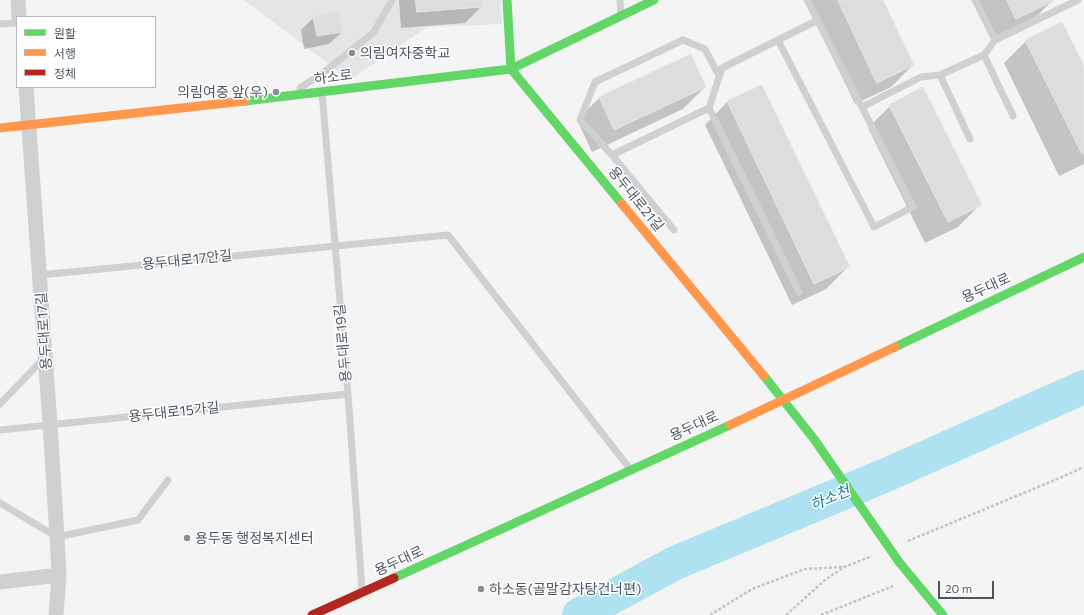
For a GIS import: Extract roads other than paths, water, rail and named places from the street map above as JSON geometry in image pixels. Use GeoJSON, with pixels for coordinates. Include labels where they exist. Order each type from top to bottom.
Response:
{"type":"FeatureCollection","features":[{"type":"Feature","properties":{"kind":"street"},"geometry":{"type":"LineString","coordinates":[[18,0],[19,16]]}},
{"type":"Feature","properties":{"kind":"street"},"geometry":{"type":"LineString","coordinates":[[507,0],[510,68]]}},
{"type":"Feature","properties":{"kind":"street","name":"하소로"},"geometry":{"type":"LineString","coordinates":[[0,128],[321,92],[510,68],[654,0]]}},
{"type":"Feature","properties":{"kind":"street","name":"용두대로21길"},"geometry":{"type":"LineString","coordinates":[[510,68],[784,400],[814,439],[899,562],[943,615]]}},
{"type":"Feature","properties":{"kind":"street","name":"용두대로17길"},"geometry":{"type":"LineString","coordinates":[[26,88],[46,357],[57,537],[59,575],[56,615]]}},
{"type":"Feature","properties":{"kind":"street","name":"용두대로"},"geometry":{"type":"LineString","coordinates":[[312,615],[784,400],[1084,257]]}},
{"type":"Feature","properties":{"kind":"street"},"geometry":{"type":"LineString","coordinates":[[0,582],[59,575]]}},
{"type":"Feature","properties":{"kind":"lane"},"geometry":{"type":"LineString","coordinates":[[287,96],[323,73],[374,32],[392,0]]}},
{"type":"Feature","properties":{"kind":"lane"},"geometry":{"type":"LineString","coordinates":[[620,0],[621,16]]}},
{"type":"Feature","properties":{"kind":"lane"},"geometry":{"type":"LineString","coordinates":[[778,40],[874,227],[912,207],[808,0]]}},
{"type":"Feature","properties":{"kind":"lane"},"geometry":{"type":"LineString","coordinates":[[975,0],[995,40]]}},
{"type":"Feature","properties":{"kind":"lane"},"geometry":{"type":"LineString","coordinates":[[862,107],[921,77],[940,75],[984,55],[995,40],[1078,0]]}},
{"type":"Feature","properties":{"kind":"lane"},"geometry":{"type":"LineString","coordinates":[[799,292],[709,108],[722,68],[818,20]]}},
{"type":"Feature","properties":{"kind":"lane"},"geometry":{"type":"LineString","coordinates":[[0,24],[16,23]]}},
{"type":"Feature","properties":{"kind":"lane"},"geometry":{"type":"LineString","coordinates":[[674,230],[612,155],[580,120],[595,82],[683,40],[705,49],[719,76]]}},
{"type":"Feature","properties":{"kind":"lane"},"geometry":{"type":"LineString","coordinates":[[984,55],[1013,116]]}},
{"type":"Feature","properties":{"kind":"lane"},"geometry":{"type":"LineString","coordinates":[[940,75],[970,139]]}},
{"type":"Feature","properties":{"kind":"lane","name":"용두대로19길"},"geometry":{"type":"LineString","coordinates":[[321,92],[348,394],[362,593]]}},
{"type":"Feature","properties":{"kind":"lane"},"geometry":{"type":"LineString","coordinates":[[612,155],[709,108]]}},
{"type":"Feature","properties":{"kind":"lane","name":"용두대로17안길"},"geometry":{"type":"LineString","coordinates":[[40,275],[448,234],[631,470]]}},
{"type":"Feature","properties":{"kind":"lane"},"geometry":{"type":"LineString","coordinates":[[0,404],[46,357]]}},
{"type":"Feature","properties":{"kind":"lane","name":"용두대로15가길"},"geometry":{"type":"LineString","coordinates":[[0,430],[348,394]]}},
{"type":"Feature","properties":{"kind":"lane"},"geometry":{"type":"LineString","coordinates":[[0,503],[57,537],[138,520],[168,480]]}},
{"type":"Feature","properties":{"kind":"waterway","name":"하소천"},"geometry":{"type":"LineString","coordinates":[[579,615],[675,563],[886,475],[1084,387]]}},
{"type":"Feature","properties":{"kind":"place","name":"의림여자중학교"},"geometry":{"type":"Point","coordinates":[352,53]}},
{"type":"Feature","properties":{"kind":"place","name":"의림여중 앞(우)"},"geometry":{"type":"Point","coordinates":[276,92]}},
{"type":"Feature","properties":{"kind":"place","name":"용두동 행정복지센터"},"geometry":{"type":"Point","coordinates":[187,538]}},
{"type":"Feature","properties":{"kind":"place","name":"하소동(골말감자탕건너편)"},"geometry":{"type":"Point","coordinates":[481,589]}}]}
